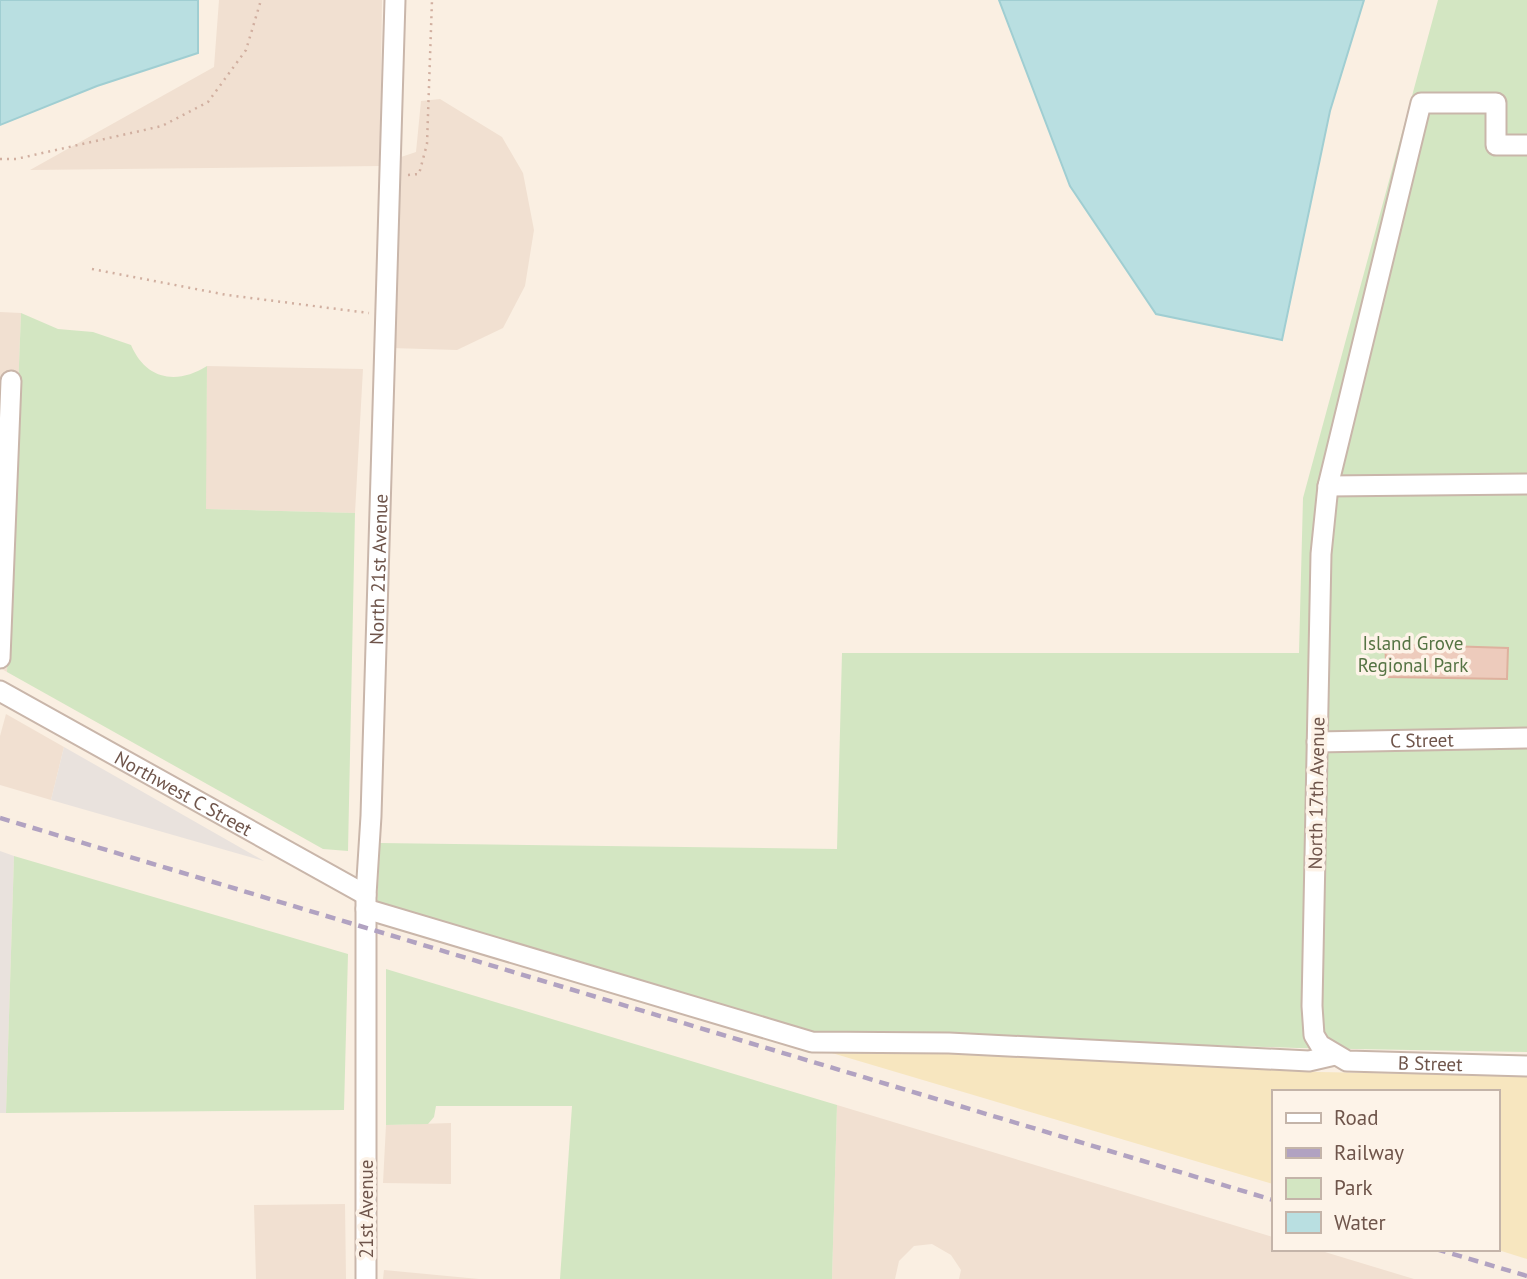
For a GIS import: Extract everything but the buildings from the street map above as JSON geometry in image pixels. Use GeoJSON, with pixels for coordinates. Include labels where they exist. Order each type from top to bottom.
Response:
{"type":"FeatureCollection","features":[{"type":"Feature","properties":{"kind":"street","name":"North 21st Avenue"},"geometry":{"type":"LineString","coordinates":[[366,1139],[366,902],[372,816],[395,0]]}},
{"type":"Feature","properties":{"kind":"street","name":"North 17th Avenue"},"geometry":{"type":"LineString","coordinates":[[1335,1055],[1320,1045],[1314,1035],[1312,1006],[1317,742],[1324,520],[1328,486],[1421,103],[1496,103],[1496,145],[1527,145]]}},
{"type":"Feature","properties":{"kind":"street"},"geometry":{"type":"LineString","coordinates":[[0,657],[11,381]]}},
{"type":"Feature","properties":{"kind":"street"},"geometry":{"type":"LineString","coordinates":[[1328,486],[1527,484]]}},
{"type":"Feature","properties":{"kind":"street","name":"Northwest C Street"},"geometry":{"type":"LineString","coordinates":[[0,691],[366,902],[812,1042],[949,1043],[1309,1061],[1335,1055]]}},
{"type":"Feature","properties":{"kind":"street","name":"C Street"},"geometry":{"type":"LineString","coordinates":[[1317,742],[1527,738]]}},
{"type":"Feature","properties":{"kind":"street","name":"B Street"},"geometry":{"type":"LineString","coordinates":[[1335,1055],[1359,1062],[1527,1066]]}},
{"type":"Feature","properties":{"kind":"street","name":"21st Avenue"},"geometry":{"type":"LineString","coordinates":[[366,1139],[366,1279]]}},
{"type":"Feature","properties":{"kind":"path"},"geometry":{"type":"LineString","coordinates":[[0,159],[16,159],[162,127],[208,102],[246,50],[261,0]]}},
{"type":"Feature","properties":{"kind":"path"},"geometry":{"type":"LineString","coordinates":[[390,175],[419,174],[427,144],[432,0]]}},
{"type":"Feature","properties":{"kind":"path"},"geometry":{"type":"LineString","coordinates":[[92,269],[227,295],[387,315]]}},
{"type":"Feature","properties":{"kind":"shaded area"},"geometry":{"type":"Polygon","coordinates":[[[219,0],[382,0],[380,166],[30,170],[214,67],[219,0]]]}},
{"type":"Feature","properties":{"kind":"shaded area"},"geometry":{"type":"Polygon","coordinates":[[[440,99],[502,137],[523,173],[534,230],[525,286],[503,328],[457,350],[391,348],[398,158],[416,152],[421,101],[440,99]]]}},
{"type":"Feature","properties":{"kind":"shaded area"},"geometry":{"type":"Polygon","coordinates":[[[0,312],[21,313],[7,672],[0,668],[0,312]]]}},
{"type":"Feature","properties":{"kind":"shaded area"},"geometry":{"type":"Polygon","coordinates":[[[207,366],[363,369],[355,513],[205,509],[207,366]]]}},
{"type":"Feature","properties":{"kind":"shaded area"},"geometry":{"type":"Polygon","coordinates":[[[6,714],[64,747],[51,800],[0,785],[0,736],[6,714]]]}},
{"type":"Feature","properties":{"kind":"shaded area"},"geometry":{"type":"Polygon","coordinates":[[[64,747],[264,861],[51,800],[64,747]]]}},
{"type":"Feature","properties":{"kind":"shaded area"},"geometry":{"type":"Polygon","coordinates":[[[0,851],[14,856],[6,1113],[0,1113],[0,851]]]}},
{"type":"Feature","properties":{"kind":"shaded area"},"geometry":{"type":"Polygon","coordinates":[[[837,1105],[1272,1237],[1272,1251],[1322,1251],[1414,1279],[959,1279],[961,1270],[951,1255],[932,1244],[914,1246],[899,1261],[895,1279],[832,1279],[837,1105]]]}},
{"type":"Feature","properties":{"kind":"shaded area"},"geometry":{"type":"Polygon","coordinates":[[[451,1123],[451,1184],[383,1183],[386,1125],[451,1123]]]}},
{"type":"Feature","properties":{"kind":"shaded area"},"geometry":{"type":"Polygon","coordinates":[[[345,1204],[346,1279],[256,1279],[254,1205],[345,1204]]]}},
{"type":"Feature","properties":{"kind":"shaded area"},"geometry":{"type":"Polygon","coordinates":[[[384,1270],[479,1279],[383,1279],[384,1270]]]}},
{"type":"Feature","properties":{"kind":"green space","name":"Island Grove Regional Park"},"geometry":{"type":"Polygon","coordinates":[[[1438,0],[1527,0],[1527,1052],[1297,1048],[810,1032],[377,906],[380,843],[837,849],[842,653],[1299,653],[1303,498],[1438,0]]]}},
{"type":"Feature","properties":{"kind":"green space"},"geometry":{"type":"Polygon","coordinates":[[[21,313],[58,329],[93,332],[131,345],[145,366],[163,376],[185,376],[207,366],[206,509],[355,513],[348,851],[323,849],[7,672],[21,313]]]}},
{"type":"Feature","properties":{"kind":"green space"},"geometry":{"type":"Polygon","coordinates":[[[14,856],[348,954],[344,1110],[6,1113],[14,856]]]}},
{"type":"Feature","properties":{"kind":"green space"},"geometry":{"type":"Polygon","coordinates":[[[386,969],[837,1105],[832,1279],[560,1279],[572,1106],[436,1106],[434,1117],[428,1124],[386,1125],[386,969]]]}},
{"type":"Feature","properties":{"kind":"sand"},"geometry":{"type":"Polygon","coordinates":[[[832,1053],[1006,1054],[1319,1072],[1527,1076],[1527,1259],[1499,1250],[1499,1090],[1272,1090],[1272,1184],[832,1053]]]}},
{"type":"Feature","properties":{"kind":"water"},"geometry":{"type":"Polygon","coordinates":[[[0,0],[198,0],[198,53],[97,86],[0,125],[0,0]]]}},
{"type":"Feature","properties":{"kind":"water"},"geometry":{"type":"Polygon","coordinates":[[[999,0],[1364,0],[1330,111],[1282,340],[1156,314],[1070,186],[999,0]]]}},
{"type":"Feature","properties":{"kind":"railway"},"geometry":{"type":"LineString","coordinates":[[0,818],[1272,1200]]}},
{"type":"Feature","properties":{"kind":"railway"},"geometry":{"type":"LineString","coordinates":[[1443,1251],[1527,1276]]}}]}
